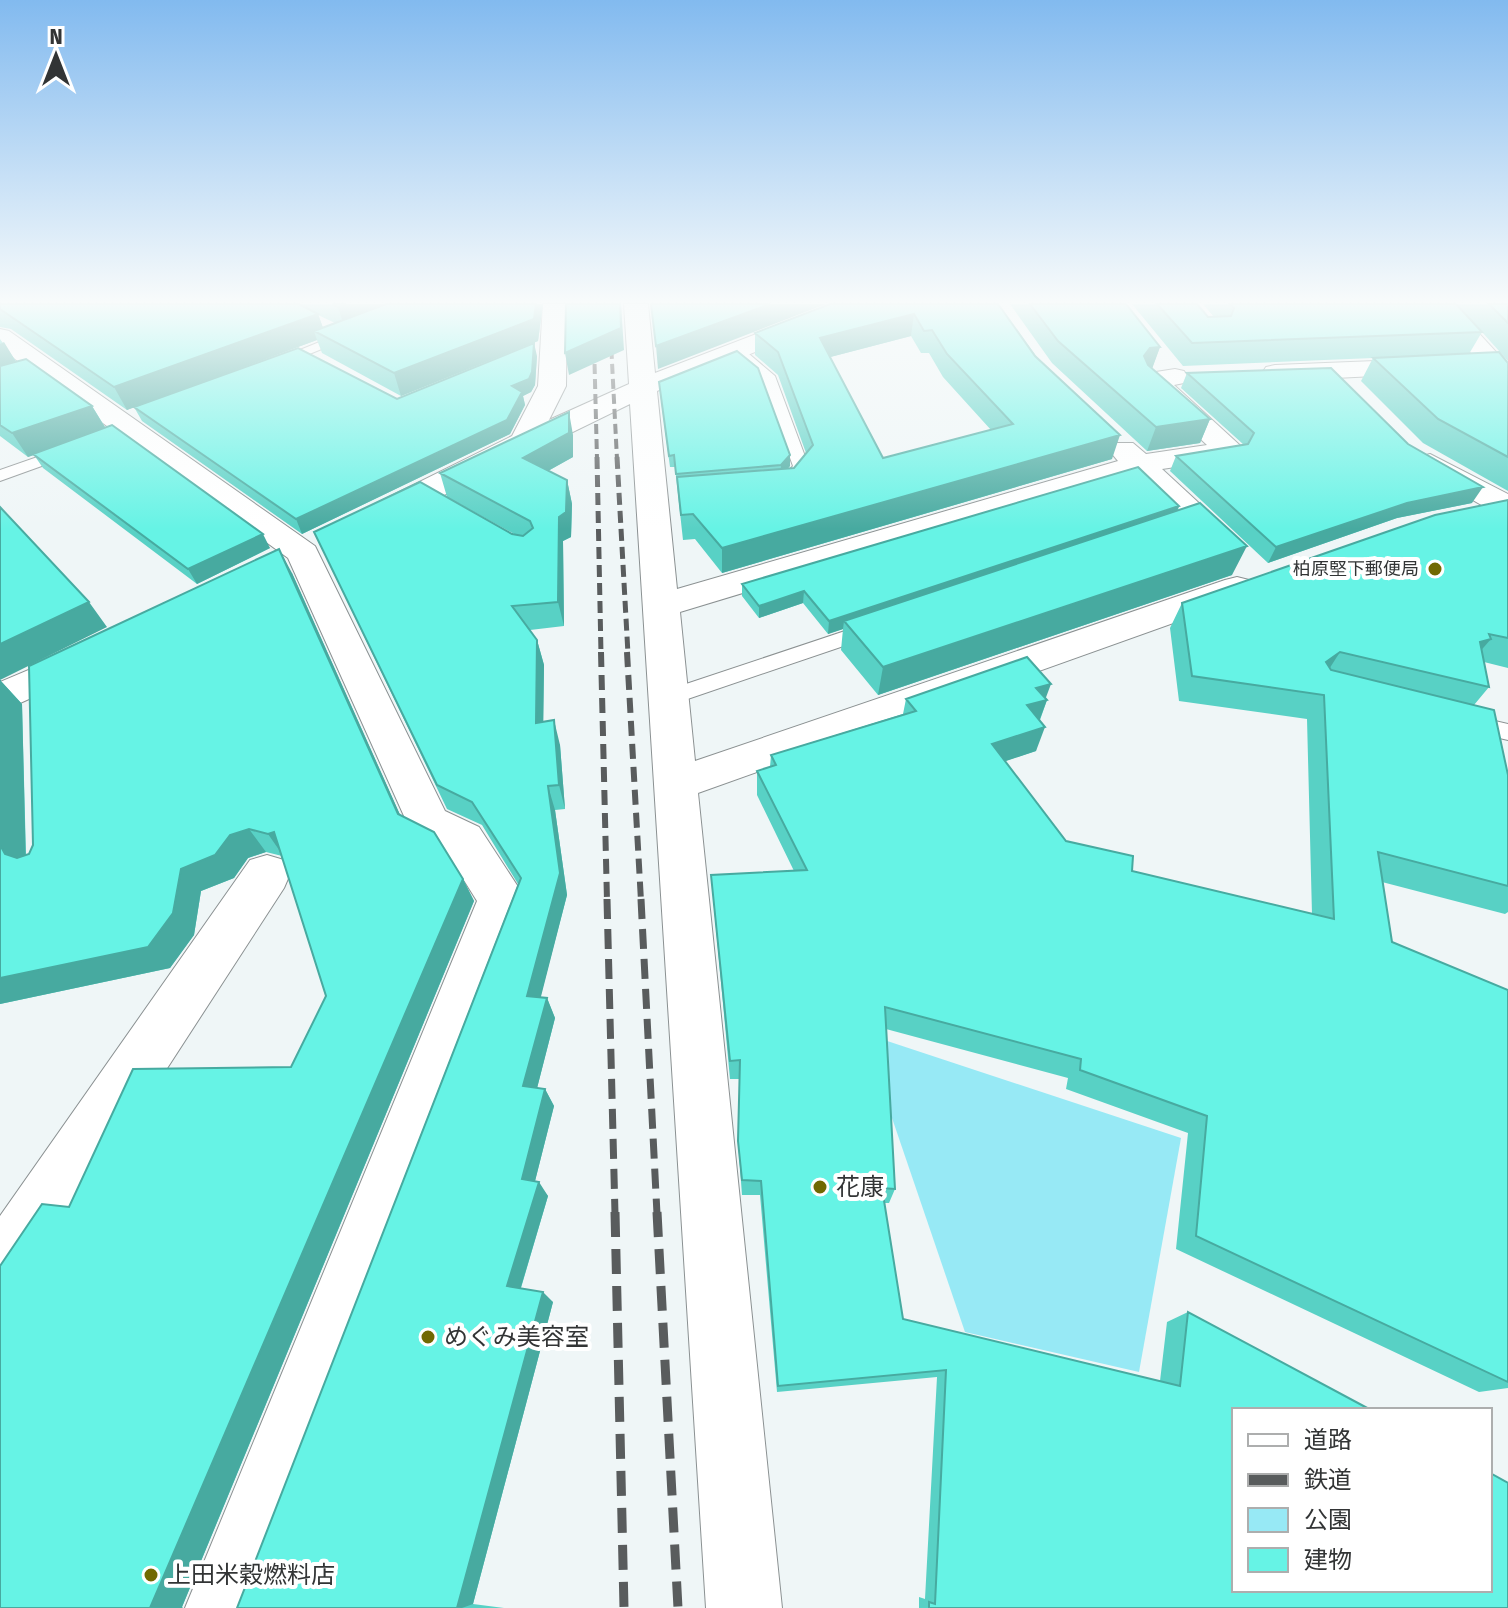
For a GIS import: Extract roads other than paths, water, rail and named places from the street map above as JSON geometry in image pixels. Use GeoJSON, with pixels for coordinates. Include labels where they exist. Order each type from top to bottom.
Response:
{"type":"FeatureCollection","features":[{"type":"Feature","properties":{"kind":"street"},"geometry":{"type":"LineString","coordinates":[[59,379],[124,425],[316,546],[429,823],[463,840],[502,899],[223,1608]]}},
{"type":"Feature","properties":{"kind":"street"},"geometry":{"type":"LineString","coordinates":[[524,442],[552,386],[551,379]]}},
{"type":"Feature","properties":{"kind":"street"},"geometry":{"type":"LineString","coordinates":[[643,379],[661,496],[662,605],[744,1608]]}},
{"type":"Feature","properties":{"kind":"street"},"geometry":{"type":"LineString","coordinates":[[356,526],[524,442],[665,379]]}},
{"type":"Feature","properties":{"kind":"street"},"geometry":{"type":"LineString","coordinates":[[662,605],[1139,464],[1230,450],[1153,379]]}},
{"type":"Feature","properties":{"kind":"street"},"geometry":{"type":"LineString","coordinates":[[1340,379],[1362,401]]}},
{"type":"Feature","properties":{"kind":"street"},"geometry":{"type":"LineString","coordinates":[[677,784],[1268,577],[1189,521],[1139,464],[1106,433]]}},
{"type":"Feature","properties":{"kind":"street"},"geometry":{"type":"LineString","coordinates":[[1411,451],[1508,507]]}},
{"type":"Feature","properties":{"kind":"street"},"geometry":{"type":"LineString","coordinates":[[1452,519],[1508,507]]}},
{"type":"Feature","properties":{"kind":"street"},"geometry":{"type":"LineString","coordinates":[[261,573],[316,546]]}},
{"type":"Feature","properties":{"kind":"street"},"geometry":{"type":"LineString","coordinates":[[0,698],[37,698],[120,641]]}},
{"type":"Feature","properties":{"kind":"street"},"geometry":{"type":"LineString","coordinates":[[0,1270],[267,874]]}},
{"type":"Feature","properties":{"kind":"lane"},"geometry":{"type":"LineString","coordinates":[[769,379],[801,467],[787,485],[773,486]]}},
{"type":"Feature","properties":{"kind":"lane"},"geometry":{"type":"LineString","coordinates":[[0,476],[87,445]]}},
{"type":"Feature","properties":{"kind":"lane"},"geometry":{"type":"LineString","coordinates":[[423,492],[449,507]]}},
{"type":"Feature","properties":{"kind":"lane"},"geometry":{"type":"LineString","coordinates":[[670,697],[895,621]]}},
{"type":"Feature","properties":{"kind":"lane"},"geometry":{"type":"LineString","coordinates":[[1446,717],[1508,732]]}},
{"type":"Feature","properties":{"kind":"railway"},"geometry":{"type":"LineString","coordinates":[[595,379],[597,459]]}},
{"type":"Feature","properties":{"kind":"railway"},"geometry":{"type":"LineString","coordinates":[[613,379],[617,459]]}},
{"type":"Feature","properties":{"kind":"railway"},"geometry":{"type":"LineString","coordinates":[[597,457],[601,654]]}},
{"type":"Feature","properties":{"kind":"railway"},"geometry":{"type":"LineString","coordinates":[[617,457],[628,654]]}},
{"type":"Feature","properties":{"kind":"railway"},"geometry":{"type":"LineString","coordinates":[[601,652],[607,901]]}},
{"type":"Feature","properties":{"kind":"railway"},"geometry":{"type":"LineString","coordinates":[[627,652],[641,901]]}},
{"type":"Feature","properties":{"kind":"railway"},"geometry":{"type":"LineString","coordinates":[[607,899],[615,1214]]}},
{"type":"Feature","properties":{"kind":"railway"},"geometry":{"type":"LineString","coordinates":[[641,899],[657,1214]]}},
{"type":"Feature","properties":{"kind":"railway"},"geometry":{"type":"LineString","coordinates":[[615,1212],[624,1608]]}},
{"type":"Feature","properties":{"kind":"railway"},"geometry":{"type":"LineString","coordinates":[[657,1212],[678,1608]]}},
{"type":"Feature","properties":{"kind":"place","name":"柏原堅下郵便局"},"geometry":{"type":"Point","coordinates":[1435,569]}},
{"type":"Feature","properties":{"kind":"place","name":"花康"},"geometry":{"type":"Point","coordinates":[820,1187]}},
{"type":"Feature","properties":{"kind":"place","name":"めぐみ美容室"},"geometry":{"type":"Point","coordinates":[428,1337]}},
{"type":"Feature","properties":{"kind":"place","name":"上田米穀燃料店"},"geometry":{"type":"Point","coordinates":[151,1575]}}]}
